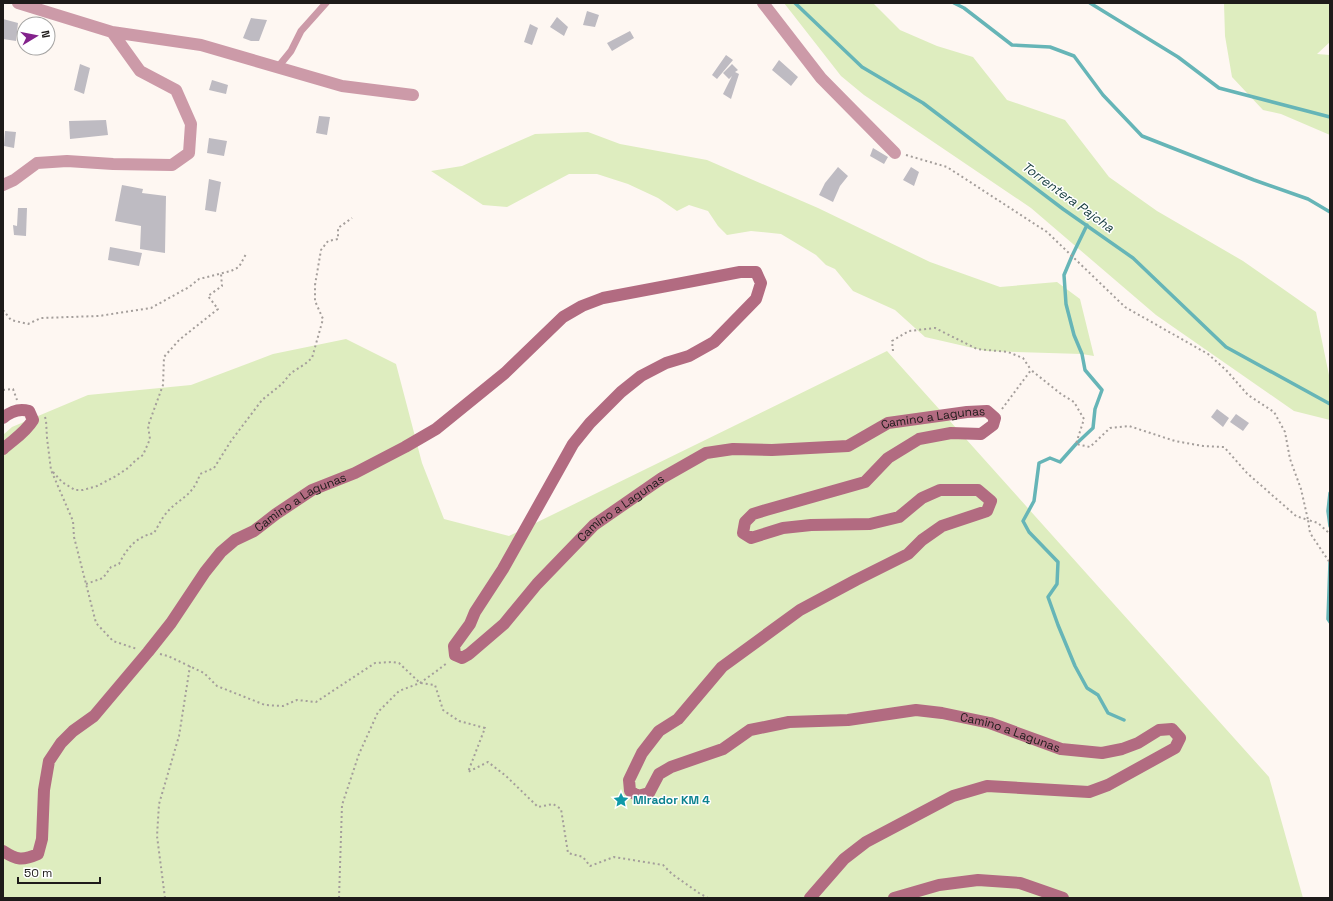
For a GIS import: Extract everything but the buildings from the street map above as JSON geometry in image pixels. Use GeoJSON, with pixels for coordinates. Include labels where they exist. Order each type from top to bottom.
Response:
{"type":"FeatureCollection","features":[{"type":"Feature","properties":{"kind":"street"},"geometry":{"type":"LineString","coordinates":[[18,3],[112,32],[201,45],[342,86],[413,95]]}},
{"type":"Feature","properties":{"kind":"street"},"geometry":{"type":"LineString","coordinates":[[763,3],[821,78],[895,152]]}},
{"type":"Feature","properties":{"kind":"street"},"geometry":{"type":"LineString","coordinates":[[3,185],[14,180],[37,163],[68,161],[113,164],[172,165],[189,153],[191,124],[176,90],[140,70],[112,32]]}},
{"type":"Feature","properties":{"kind":"street","name":"Camino a Lagunas"},"geometry":{"type":"LineString","coordinates":[[3,851],[14,858],[26,859],[38,854],[42,839],[44,790],[49,761],[61,743],[73,731],[94,716],[148,652],[171,623],[205,572],[221,552],[235,540],[254,531],[312,490],[355,473],[436,429],[505,373],[563,317],[582,306],[603,298],[740,272],[756,272],[761,283],[756,299],[714,342],[689,356],[666,363],[642,376],[621,392],[590,423],[573,444],[503,569],[475,612],[470,624],[454,646],[455,655],[462,658],[469,654],[504,624],[537,584],[594,525],[662,478],[706,453],[733,449],[772,450],[848,446],[888,423],[967,412],[988,411],[995,418],[992,425],[981,434],[951,433],[919,439],[888,458],[865,482],[753,514],[745,522],[743,533],[751,538],[783,528],[811,525],[870,524],[899,517],[922,498],[940,490],[978,490],[990,501],[987,511],[942,526],[922,540],[908,554],[800,610],[722,667],[678,719],[659,731],[642,753],[629,780],[630,792],[638,796],[649,793],[659,774],[670,767],[723,749],[750,730],[789,722],[848,720],[916,710],[942,713],[990,723],[1061,749],[1102,753],[1138,744],[1158,730],[1172,729],[1180,738],[1176,748],[1108,785],[1089,792],[986,786],[953,796],[866,842],[844,859],[810,898]]}},
{"type":"Feature","properties":{"kind":"street"},"geometry":{"type":"LineString","coordinates":[[3,418],[7,414],[21,409],[29,411],[33,420],[27,429],[3,449]]}},
{"type":"Feature","properties":{"kind":"street"},"geometry":{"type":"LineString","coordinates":[[894,898],[939,885],[978,880],[1020,883],[1063,898]]}},
{"type":"Feature","properties":{"kind":"lane"},"geometry":{"type":"LineString","coordinates":[[278,67],[291,51],[301,31],[326,3]]}},
{"type":"Feature","properties":{"kind":"path"},"geometry":{"type":"LineString","coordinates":[[895,152],[947,167],[1048,232],[1125,307],[1208,354],[1226,370],[1248,395],[1274,412],[1286,432],[1290,459],[1301,489],[1310,533],[1330,563]]}},
{"type":"Feature","properties":{"kind":"path"},"geometry":{"type":"LineString","coordinates":[[86,584],[103,578],[111,567],[119,564],[123,555],[132,544],[145,535],[154,533],[164,516],[188,495],[196,485],[200,474],[214,468],[231,440],[262,400],[282,384],[291,373],[312,358],[323,319],[315,302],[315,285],[321,250],[328,241],[338,239],[338,228],[352,218]]}},
{"type":"Feature","properties":{"kind":"path"},"geometry":{"type":"LineString","coordinates":[[3,310],[11,320],[28,324],[41,318],[99,316],[151,308],[189,288],[199,279],[231,271],[238,267],[246,254]]}},
{"type":"Feature","properties":{"kind":"path"},"geometry":{"type":"LineString","coordinates":[[51,470],[62,482],[76,490],[83,490],[97,486],[116,476],[144,455],[150,439],[148,426],[163,385],[164,357],[179,340],[218,309],[208,296],[222,286],[221,274]]}},
{"type":"Feature","properties":{"kind":"path"},"geometry":{"type":"LineString","coordinates":[[893,351],[892,341],[909,331],[935,328],[977,349],[1008,352],[1023,358],[1031,370],[1061,394],[1074,402],[1084,419],[1076,444],[1090,447],[1110,428],[1129,426],[1175,441],[1203,446],[1224,447],[1247,473],[1296,516],[1318,522],[1330,534]]}},
{"type":"Feature","properties":{"kind":"path"},"geometry":{"type":"LineString","coordinates":[[995,418],[1031,370]]}},
{"type":"Feature","properties":{"kind":"path"},"geometry":{"type":"LineString","coordinates":[[3,390],[13,389],[21,409]]}},
{"type":"Feature","properties":{"kind":"path"},"geometry":{"type":"LineString","coordinates":[[43,413],[46,420],[51,470],[73,521],[74,537],[96,623],[113,641],[148,652],[168,656],[204,673],[217,686],[265,705],[283,706],[296,700],[316,702],[375,663],[399,663],[420,683],[435,685],[443,710],[459,721],[485,728],[468,772],[488,762],[506,776],[538,807],[553,804],[561,809],[568,853],[583,857],[590,866],[614,857],[663,866],[672,874],[708,898]]}},
{"type":"Feature","properties":{"kind":"path"},"geometry":{"type":"LineString","coordinates":[[339,898],[342,804],[359,754],[378,712],[399,691],[420,683],[455,655]]}},
{"type":"Feature","properties":{"kind":"path"},"geometry":{"type":"LineString","coordinates":[[165,898],[157,836],[159,804],[179,736],[190,666]]}},
{"type":"Feature","properties":{"kind":"green space"},"geometry":{"type":"Polygon","coordinates":[[[784,3],[873,3],[900,30],[937,46],[973,57],[1007,100],[1065,120],[1109,177],[1157,211],[1243,261],[1316,312],[1330,380],[1330,420],[1294,411],[1156,315],[1031,208],[864,95],[841,76],[784,3]]]}},
{"type":"Feature","properties":{"kind":"green space"},"geometry":{"type":"Polygon","coordinates":[[[1224,3],[1330,3],[1330,42],[1317,54],[1330,55],[1330,135],[1281,114],[1263,110],[1232,77],[1225,36],[1224,3]]]}},
{"type":"Feature","properties":{"kind":"green space"},"geometry":{"type":"Polygon","coordinates":[[[588,132],[620,144],[707,160],[818,208],[930,262],[1000,287],[1057,282],[1080,299],[1094,356],[1082,354],[986,351],[925,337],[895,310],[853,291],[835,269],[826,265],[816,255],[781,234],[751,231],[727,235],[718,226],[708,211],[689,205],[677,211],[658,198],[628,184],[597,174],[569,174],[507,207],[483,205],[431,171],[462,166],[535,134],[588,132]]]}},
{"type":"Feature","properties":{"kind":"green space"},"geometry":{"type":"Polygon","coordinates":[[[346,339],[396,364],[422,463],[444,519],[509,536],[887,351],[1269,777],[1303,898],[3,898],[3,435],[12,427],[88,395],[191,385],[273,354],[346,339]]]}},
{"type":"Feature","properties":{"kind":"waterway","name":"Torrentera Pajcha"},"geometry":{"type":"LineString","coordinates":[[795,3],[862,67],[923,103],[1063,209],[1133,258],[1226,347],[1330,404]]}},
{"type":"Feature","properties":{"kind":"waterway"},"geometry":{"type":"LineString","coordinates":[[954,3],[964,8],[1012,45],[1050,47],[1074,56],[1103,95],[1142,136],[1254,180],[1308,199],[1330,212]]}},
{"type":"Feature","properties":{"kind":"waterway"},"geometry":{"type":"LineString","coordinates":[[1090,3],[1178,57],[1219,88],[1330,117]]}},
{"type":"Feature","properties":{"kind":"waterway"},"geometry":{"type":"LineString","coordinates":[[1087,225],[1064,275],[1066,304],[1074,335],[1082,354],[1085,370],[1102,390],[1095,409],[1093,428],[1060,462],[1050,458],[1039,463],[1034,501],[1023,521],[1029,532],[1058,562],[1057,584],[1048,597],[1075,666],[1087,688],[1098,695],[1108,713],[1124,720]]}},
{"type":"Feature","properties":{"kind":"waterway"},"geometry":{"type":"LineString","coordinates":[[1330,493],[1328,511],[1330,526]]}},
{"type":"Feature","properties":{"kind":"waterway"},"geometry":{"type":"LineString","coordinates":[[1330,562],[1328,619],[1330,622]]}},
{"type":"Feature","properties":{"kind":"place","name":"Mirador KM 4"},"geometry":{"type":"Point","coordinates":[621,800]}}]}
